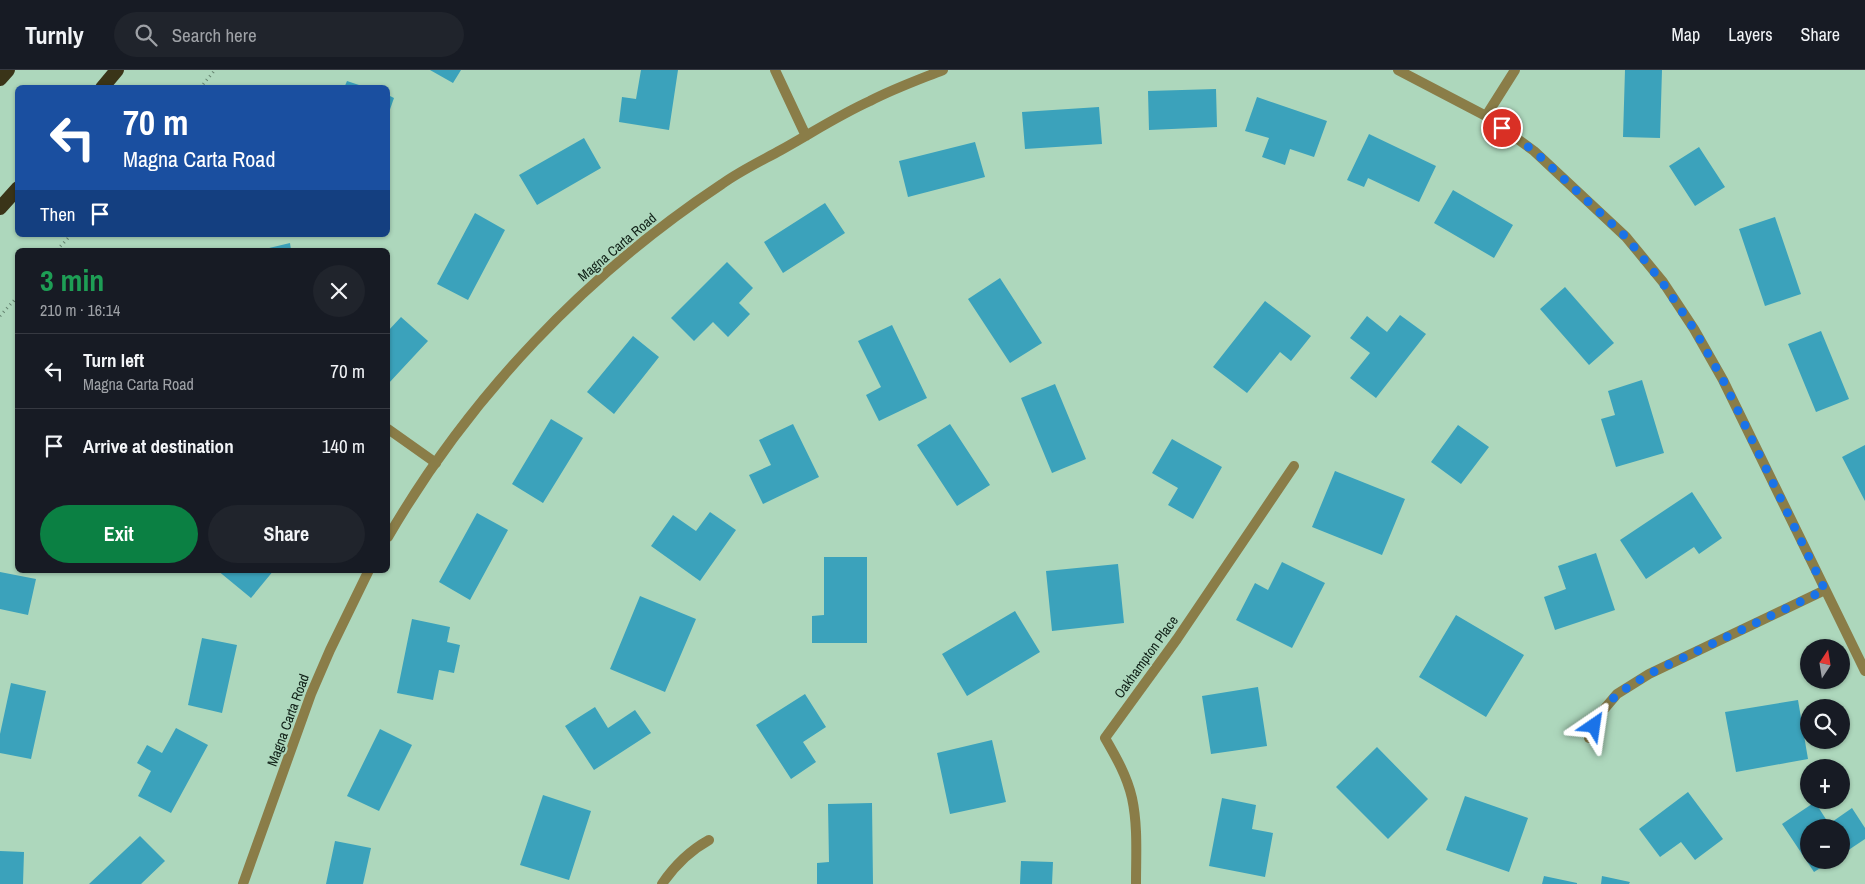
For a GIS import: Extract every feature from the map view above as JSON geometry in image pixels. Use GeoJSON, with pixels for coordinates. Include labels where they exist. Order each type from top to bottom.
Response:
{"type":"FeatureCollection","features":[{"type":"Feature","properties":{"kind":"highway"},"geometry":{"type":"LineString","coordinates":[[0,79],[8,70]]}},
{"type":"Feature","properties":{"kind":"highway"},"geometry":{"type":"LineString","coordinates":[[104,85],[117,70]]}},
{"type":"Feature","properties":{"kind":"highway"},"geometry":{"type":"LineString","coordinates":[[0,208],[15,191]]}},
{"type":"Feature","properties":{"kind":"street"},"geometry":{"type":"LineString","coordinates":[[775,70],[806,136]]}},
{"type":"Feature","properties":{"kind":"street","name":"Magna Carta Road"},"geometry":{"type":"LineString","coordinates":[[390,534],[436,463],[483,399],[536,339],[594,282],[657,230],[723,183],[869,101],[943,70]]}},
{"type":"Feature","properties":{"kind":"street"},"geometry":{"type":"LineString","coordinates":[[1398,70],[1486,116],[1534,151],[1626,237],[1662,282],[1694,329],[1723,380],[1865,671]]}},
{"type":"Feature","properties":{"kind":"street"},"geometry":{"type":"LineString","coordinates":[[1486,116],[1515,70]]}},
{"type":"Feature","properties":{"kind":"street"},"geometry":{"type":"LineString","coordinates":[[390,430],[436,463]]}},
{"type":"Feature","properties":{"kind":"street","name":"Oakhampton Place"},"geometry":{"type":"LineString","coordinates":[[1136,884],[1136,827],[1132,798],[1121,766],[1105,738],[1177,639],[1294,466]]}},
{"type":"Feature","properties":{"kind":"street","name":"Magna Carta Road"},"geometry":{"type":"LineString","coordinates":[[243,884],[311,694],[368,573]]}},
{"type":"Feature","properties":{"kind":"street"},"geometry":{"type":"LineString","coordinates":[[1589,738],[1600,714],[1617,694],[1649,674],[1825,590]]}},
{"type":"Feature","properties":{"kind":"street"},"geometry":{"type":"LineString","coordinates":[[662,884],[674,867],[696,847],[709,840]]}},
{"type":"Feature","properties":{"kind":"path"},"geometry":{"type":"LineString","coordinates":[[202,85],[215,70]]}},
{"type":"Feature","properties":{"kind":"path"},"geometry":{"type":"LineString","coordinates":[[59,248],[68,237]]}},
{"type":"Feature","properties":{"kind":"path"},"geometry":{"type":"LineString","coordinates":[[0,316],[15,299]]}},
{"type":"Feature","properties":{"kind":"building"},"geometry":{"type":"Polygon","coordinates":[[[430,70],[461,70],[453,83],[430,70]]]}},
{"type":"Feature","properties":{"kind":"building"},"geometry":{"type":"Polygon","coordinates":[[[641,70],[678,70],[669,130],[619,122],[622,97],[636,99],[641,70]]]}},
{"type":"Feature","properties":{"kind":"building"},"geometry":{"type":"Polygon","coordinates":[[[1625,70],[1662,70],[1660,138],[1623,137],[1625,70]]]}},
{"type":"Feature","properties":{"kind":"building"},"geometry":{"type":"Polygon","coordinates":[[[347,81],[359,85],[345,85],[347,81]]]}},
{"type":"Feature","properties":{"kind":"building"},"geometry":{"type":"Polygon","coordinates":[[[1216,89],[1217,127],[1149,130],[1148,91],[1216,89]]]}},
{"type":"Feature","properties":{"kind":"building"},"geometry":{"type":"Polygon","coordinates":[[[390,96],[394,98],[390,109],[390,96]]]}},
{"type":"Feature","properties":{"kind":"building"},"geometry":{"type":"Polygon","coordinates":[[[1257,97],[1327,121],[1314,157],[1290,149],[1285,165],[1262,157],[1269,138],[1245,131],[1257,97]]]}},
{"type":"Feature","properties":{"kind":"building"},"geometry":{"type":"Polygon","coordinates":[[[1099,107],[1102,144],[1025,149],[1022,112],[1099,107]]]}},
{"type":"Feature","properties":{"kind":"building"},"geometry":{"type":"Polygon","coordinates":[[[1369,134],[1436,166],[1419,202],[1368,178],[1364,187],[1347,180],[1369,134]]]}},
{"type":"Feature","properties":{"kind":"building"},"geometry":{"type":"Polygon","coordinates":[[[584,138],[601,168],[537,205],[519,175],[584,138]]]}},
{"type":"Feature","properties":{"kind":"building"},"geometry":{"type":"Polygon","coordinates":[[[975,142],[985,177],[908,197],[899,161],[975,142]]]}},
{"type":"Feature","properties":{"kind":"building"},"geometry":{"type":"Polygon","coordinates":[[[1699,147],[1725,187],[1695,206],[1669,166],[1699,147]]]}},
{"type":"Feature","properties":{"kind":"building"},"geometry":{"type":"Polygon","coordinates":[[[1453,190],[1513,225],[1494,258],[1434,223],[1453,190]]]}},
{"type":"Feature","properties":{"kind":"building"},"geometry":{"type":"Polygon","coordinates":[[[825,203],[845,233],[783,273],[764,242],[825,203]]]}},
{"type":"Feature","properties":{"kind":"building"},"geometry":{"type":"Polygon","coordinates":[[[475,213],[505,230],[468,300],[437,284],[475,213]]]}},
{"type":"Feature","properties":{"kind":"building"},"geometry":{"type":"Polygon","coordinates":[[[1775,217],[1801,294],[1765,306],[1739,229],[1775,217]]]}},
{"type":"Feature","properties":{"kind":"building"},"geometry":{"type":"Polygon","coordinates":[[[290,243],[291,248],[269,248],[290,243]]]}},
{"type":"Feature","properties":{"kind":"building"},"geometry":{"type":"Polygon","coordinates":[[[727,262],[753,288],[739,303],[750,314],[728,337],[713,322],[694,341],[671,318],[727,262]]]}},
{"type":"Feature","properties":{"kind":"building"},"geometry":{"type":"Polygon","coordinates":[[[1000,278],[1042,343],[1010,363],[968,299],[1000,278]]]}},
{"type":"Feature","properties":{"kind":"building"},"geometry":{"type":"Polygon","coordinates":[[[1565,287],[1614,343],[1589,365],[1540,309],[1565,287]]]}},
{"type":"Feature","properties":{"kind":"building"},"geometry":{"type":"Polygon","coordinates":[[[1265,301],[1311,336],[1291,361],[1280,352],[1247,393],[1213,367],[1265,301]]]}},
{"type":"Feature","properties":{"kind":"building"},"geometry":{"type":"Polygon","coordinates":[[[1400,315],[1426,334],[1376,398],[1350,378],[1370,353],[1350,338],[1367,316],[1387,332],[1400,315]]]}},
{"type":"Feature","properties":{"kind":"building"},"geometry":{"type":"Polygon","coordinates":[[[401,317],[428,341],[390,382],[390,329],[401,317]]]}},
{"type":"Feature","properties":{"kind":"building"},"geometry":{"type":"Polygon","coordinates":[[[892,325],[927,398],[879,421],[866,395],[881,387],[858,341],[892,325]]]}},
{"type":"Feature","properties":{"kind":"building"},"geometry":{"type":"Polygon","coordinates":[[[1821,331],[1849,399],[1816,412],[1788,344],[1821,331]]]}},
{"type":"Feature","properties":{"kind":"building"},"geometry":{"type":"Polygon","coordinates":[[[633,336],[659,357],[614,414],[587,392],[633,336]]]}},
{"type":"Feature","properties":{"kind":"building"},"geometry":{"type":"Polygon","coordinates":[[[1642,380],[1664,453],[1616,467],[1601,419],[1615,415],[1608,391],[1642,380]]]}},
{"type":"Feature","properties":{"kind":"building"},"geometry":{"type":"Polygon","coordinates":[[[1055,384],[1086,459],[1052,473],[1021,398],[1055,384]]]}},
{"type":"Feature","properties":{"kind":"building"},"geometry":{"type":"Polygon","coordinates":[[[551,419],[583,438],[543,503],[512,484],[551,419]]]}},
{"type":"Feature","properties":{"kind":"building"},"geometry":{"type":"Polygon","coordinates":[[[793,424],[819,477],[763,504],[749,475],[771,465],[759,440],[793,424]]]}},
{"type":"Feature","properties":{"kind":"building"},"geometry":{"type":"Polygon","coordinates":[[[950,424],[990,485],[957,506],[917,445],[950,424]]]}},
{"type":"Feature","properties":{"kind":"building"},"geometry":{"type":"Polygon","coordinates":[[[1458,425],[1489,447],[1461,484],[1431,462],[1458,425]]]}},
{"type":"Feature","properties":{"kind":"building"},"geometry":{"type":"Polygon","coordinates":[[[1172,439],[1222,467],[1193,519],[1168,505],[1178,488],[1152,473],[1172,439]]]}},
{"type":"Feature","properties":{"kind":"building"},"geometry":{"type":"Polygon","coordinates":[[[1865,445],[1865,501],[1842,457],[1865,445]]]}},
{"type":"Feature","properties":{"kind":"building"},"geometry":{"type":"Polygon","coordinates":[[[1335,471],[1405,499],[1382,555],[1312,527],[1335,471]]]}},
{"type":"Feature","properties":{"kind":"building"},"geometry":{"type":"Polygon","coordinates":[[[1692,492],[1722,538],[1699,554],[1694,547],[1646,579],[1620,540],[1692,492]]]}},
{"type":"Feature","properties":{"kind":"building"},"geometry":{"type":"Polygon","coordinates":[[[710,512],[736,530],[700,581],[651,546],[673,515],[696,531],[710,512]]]}},
{"type":"Feature","properties":{"kind":"building"},"geometry":{"type":"Polygon","coordinates":[[[477,513],[508,530],[470,600],[439,582],[477,513]]]}},
{"type":"Feature","properties":{"kind":"building"},"geometry":{"type":"Polygon","coordinates":[[[1596,553],[1615,610],[1555,630],[1544,597],[1566,589],[1558,566],[1596,553]]]}},
{"type":"Feature","properties":{"kind":"building"},"geometry":{"type":"Polygon","coordinates":[[[824,557],[867,557],[867,643],[812,643],[812,616],[824,615],[824,557]]]}},
{"type":"Feature","properties":{"kind":"building"},"geometry":{"type":"Polygon","coordinates":[[[1282,562],[1325,583],[1292,648],[1236,620],[1255,583],[1268,590],[1282,562]]]}},
{"type":"Feature","properties":{"kind":"building"},"geometry":{"type":"Polygon","coordinates":[[[1118,564],[1124,623],[1052,631],[1046,571],[1118,564]]]}},
{"type":"Feature","properties":{"kind":"building"},"geometry":{"type":"Polygon","coordinates":[[[0,572],[36,579],[28,615],[0,609],[0,572]]]}},
{"type":"Feature","properties":{"kind":"building"},"geometry":{"type":"Polygon","coordinates":[[[221,573],[272,573],[251,598],[221,573]]]}},
{"type":"Feature","properties":{"kind":"building"},"geometry":{"type":"Polygon","coordinates":[[[640,596],[696,619],[665,692],[610,669],[640,596]]]}},
{"type":"Feature","properties":{"kind":"building"},"geometry":{"type":"Polygon","coordinates":[[[1015,611],[1040,652],[967,696],[942,654],[1015,611]]]}},
{"type":"Feature","properties":{"kind":"building"},"geometry":{"type":"Polygon","coordinates":[[[1456,615],[1524,655],[1486,717],[1419,677],[1456,615]]]}},
{"type":"Feature","properties":{"kind":"building"},"geometry":{"type":"Polygon","coordinates":[[[412,619],[450,627],[447,642],[460,645],[454,673],[439,670],[433,700],[397,693],[412,619]]]}},
{"type":"Feature","properties":{"kind":"building"},"geometry":{"type":"Polygon","coordinates":[[[202,638],[237,645],[222,713],[188,705],[202,638]]]}},
{"type":"Feature","properties":{"kind":"building"},"geometry":{"type":"Polygon","coordinates":[[[11,683],[46,691],[31,759],[0,753],[0,734],[11,683]]]}},
{"type":"Feature","properties":{"kind":"building"},"geometry":{"type":"Polygon","coordinates":[[[1258,687],[1267,746],[1211,754],[1202,696],[1258,687]]]}},
{"type":"Feature","properties":{"kind":"building"},"geometry":{"type":"Polygon","coordinates":[[[805,694],[826,727],[803,742],[816,762],[791,779],[756,725],[805,694]]]}},
{"type":"Feature","properties":{"kind":"building"},"geometry":{"type":"Polygon","coordinates":[[[1798,700],[1800,712],[1800,749],[1806,749],[1808,759],[1736,772],[1725,712],[1798,700]]]}},
{"type":"Feature","properties":{"kind":"building"},"geometry":{"type":"Polygon","coordinates":[[[595,707],[608,728],[635,710],[651,733],[594,770],[565,726],[595,707]]]}},
{"type":"Feature","properties":{"kind":"building"},"geometry":{"type":"Polygon","coordinates":[[[176,728],[208,745],[171,813],[138,796],[151,771],[137,763],[147,745],[162,753],[176,728]]]}},
{"type":"Feature","properties":{"kind":"building"},"geometry":{"type":"Polygon","coordinates":[[[380,729],[412,745],[379,811],[347,796],[380,729]]]}},
{"type":"Feature","properties":{"kind":"building"},"geometry":{"type":"Polygon","coordinates":[[[992,740],[1006,802],[950,814],[937,753],[992,740]]]}},
{"type":"Feature","properties":{"kind":"building"},"geometry":{"type":"Polygon","coordinates":[[[1377,747],[1428,799],[1388,839],[1336,787],[1377,747]]]}},
{"type":"Feature","properties":{"kind":"building"},"geometry":{"type":"Polygon","coordinates":[[[1688,792],[1723,839],[1695,860],[1681,842],[1660,857],[1639,829],[1688,792]]]}},
{"type":"Feature","properties":{"kind":"building"},"geometry":{"type":"Polygon","coordinates":[[[543,795],[591,811],[569,880],[520,865],[543,795]]]}},
{"type":"Feature","properties":{"kind":"building"},"geometry":{"type":"Polygon","coordinates":[[[1465,796],[1528,818],[1509,872],[1446,850],[1465,796]]]}},
{"type":"Feature","properties":{"kind":"building"},"geometry":{"type":"Polygon","coordinates":[[[1222,798],[1256,805],[1252,829],[1273,833],[1265,877],[1209,866],[1222,798]]]}},
{"type":"Feature","properties":{"kind":"building"},"geometry":{"type":"Polygon","coordinates":[[[872,803],[873,884],[817,884],[817,863],[829,862],[828,804],[872,803]]]}},
{"type":"Feature","properties":{"kind":"building"},"geometry":{"type":"Polygon","coordinates":[[[1852,808],[1865,828],[1865,839],[1850,849],[1850,819],[1836,819],[1852,808]]]}},
{"type":"Feature","properties":{"kind":"building"},"geometry":{"type":"Polygon","coordinates":[[[1804,809],[1819,809],[1826,819],[1800,819],[1800,851],[1782,824],[1804,809]]]}},
{"type":"Feature","properties":{"kind":"building"},"geometry":{"type":"Polygon","coordinates":[[[140,836],[165,861],[141,884],[89,884],[140,836]]]}},
{"type":"Feature","properties":{"kind":"building"},"geometry":{"type":"Polygon","coordinates":[[[335,841],[371,848],[363,884],[326,884],[335,841]]]}},
{"type":"Feature","properties":{"kind":"building"},"geometry":{"type":"Polygon","coordinates":[[[0,851],[24,852],[23,884],[0,884],[0,851]]]}},
{"type":"Feature","properties":{"kind":"building"},"geometry":{"type":"Polygon","coordinates":[[[1021,861],[1053,862],[1052,884],[1020,884],[1021,861]]]}},
{"type":"Feature","properties":{"kind":"building"},"geometry":{"type":"Polygon","coordinates":[[[1544,876],[1577,883],[1577,884],[1542,884],[1544,876]]]}},
{"type":"Feature","properties":{"kind":"building"},"geometry":{"type":"Polygon","coordinates":[[[1602,876],[1630,882],[1629,884],[1601,884],[1602,876]]]}},
{"type":"Feature","properties":{"kind":"route"},"geometry":{"type":"LineString","coordinates":[[1502,128],[1534,151],[1626,237],[1662,282],[1694,329],[1723,380],[1825,590],[1649,674],[1617,694],[1600,714],[1594,726]]}}]}
